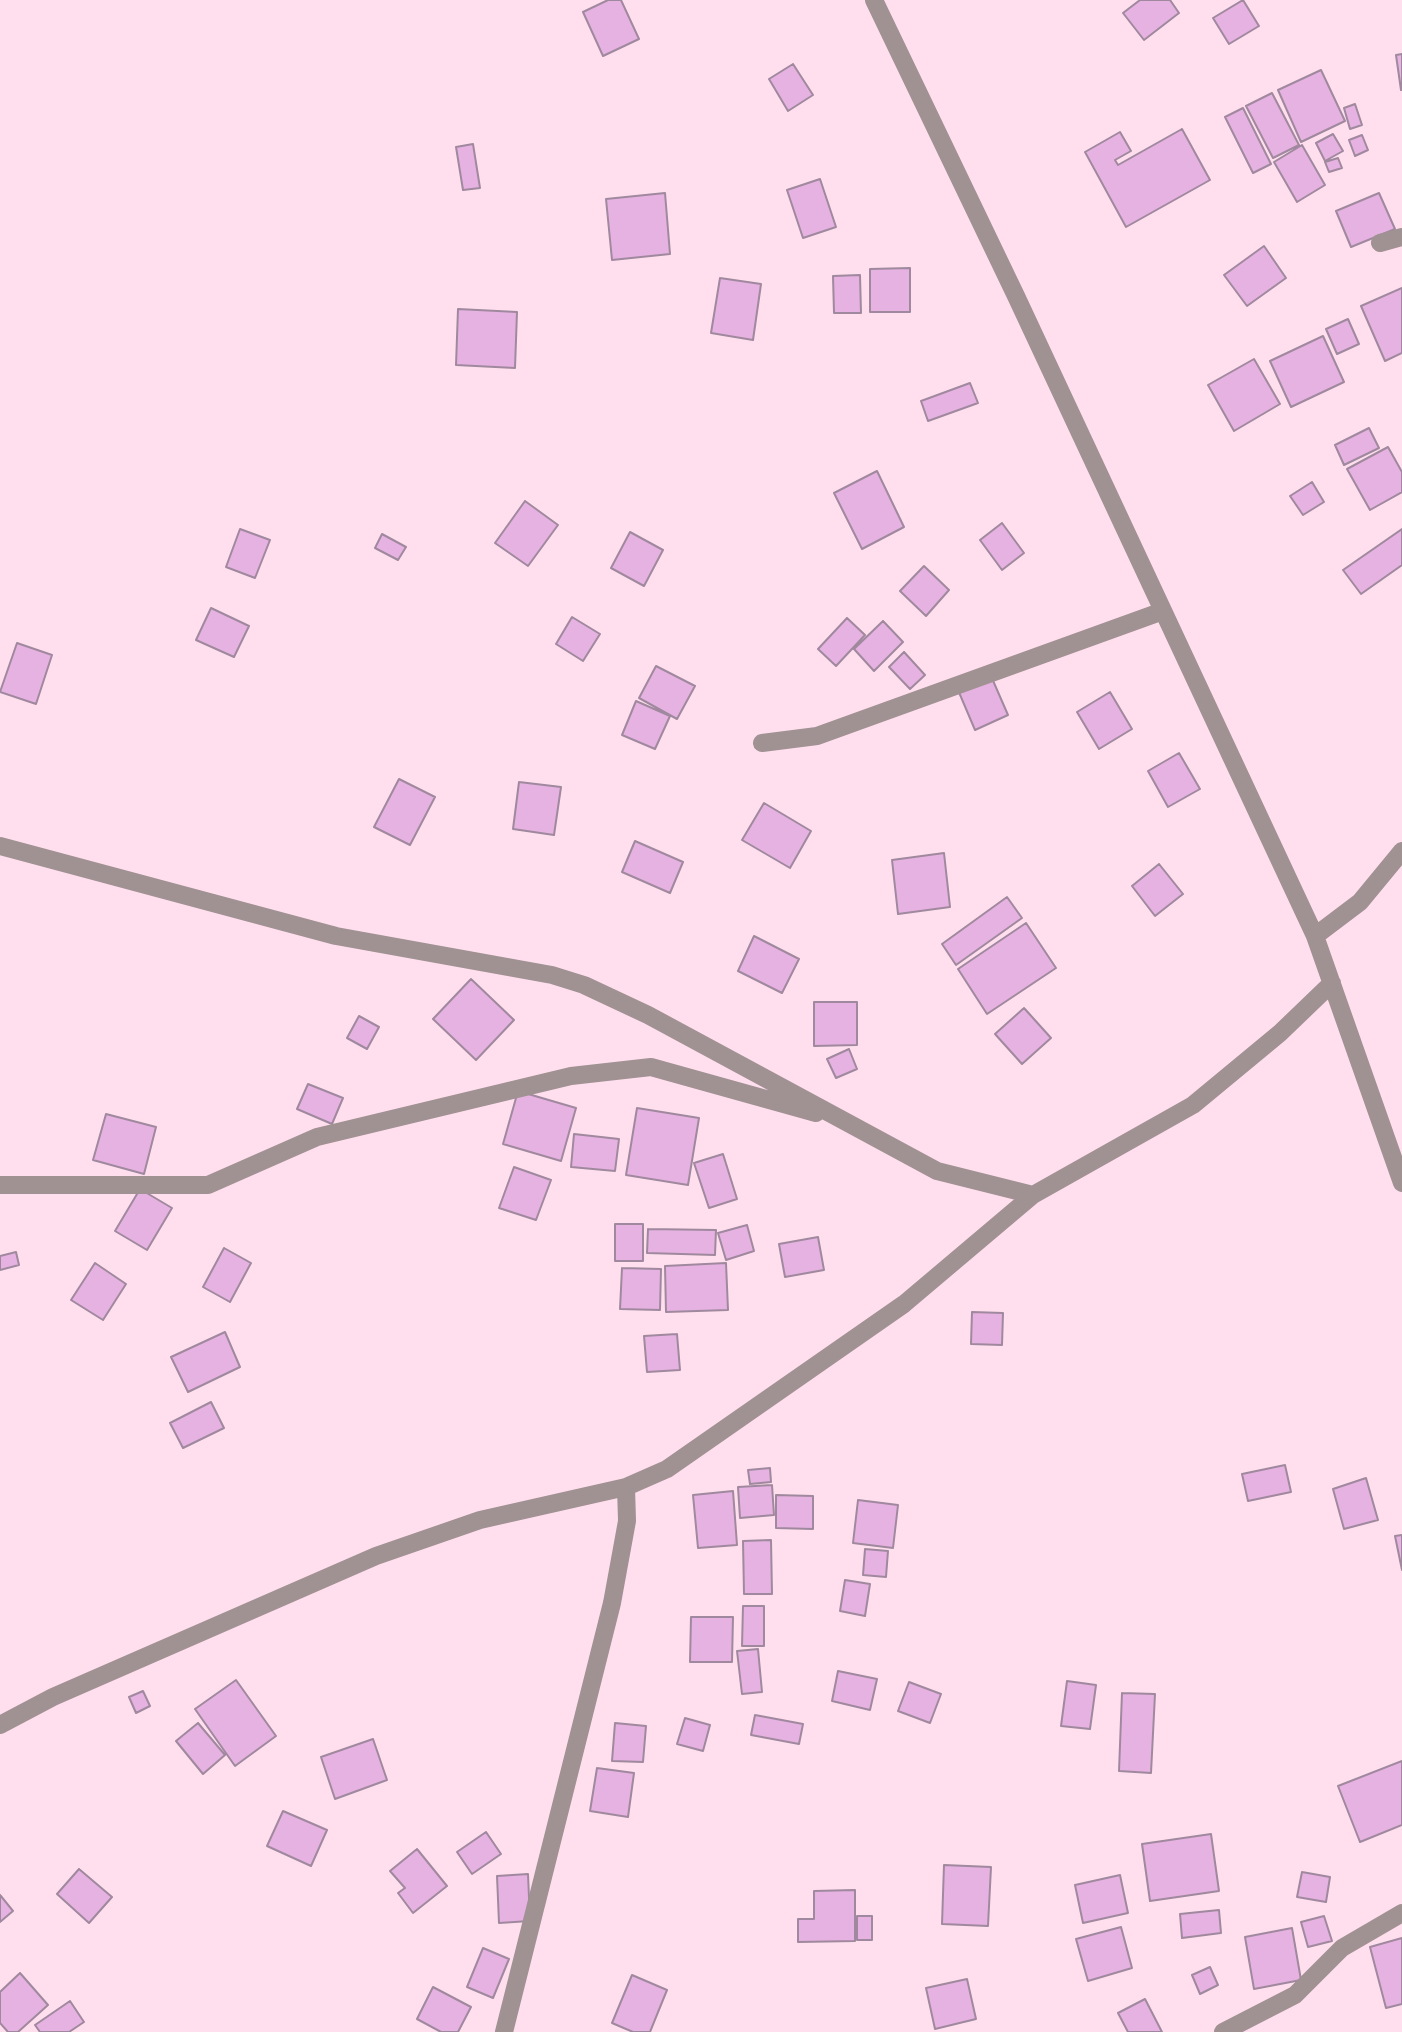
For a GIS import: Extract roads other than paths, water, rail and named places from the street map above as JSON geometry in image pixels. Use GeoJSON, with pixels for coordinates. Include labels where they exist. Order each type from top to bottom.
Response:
{"type":"FeatureCollection","features":[{"type":"Feature","properties":{"kind":"street"},"geometry":{"type":"LineString","coordinates":[[874,0],[1315,936],[1402,1183]]}},
{"type":"Feature","properties":{"kind":"street"},"geometry":{"type":"LineString","coordinates":[[1380,243],[1402,237]]}},
{"type":"Feature","properties":{"kind":"street"},"geometry":{"type":"LineString","coordinates":[[762,743],[817,736],[1163,611]]}},
{"type":"Feature","properties":{"kind":"street"},"geometry":{"type":"LineString","coordinates":[[0,846],[336,936],[552,975],[584,985],[705,1045],[937,1171],[1033,1195]]}},
{"type":"Feature","properties":{"kind":"street"},"geometry":{"type":"LineString","coordinates":[[1315,936],[1360,902],[1402,851]]}},
{"type":"Feature","properties":{"kind":"street"},"geometry":{"type":"LineString","coordinates":[[0,1725],[53,1697],[376,1556],[480,1520],[626,1487],[667,1469],[904,1304],[1033,1195],[1193,1105],[1280,1032],[1332,983]]}},
{"type":"Feature","properties":{"kind":"street"},"geometry":{"type":"LineString","coordinates":[[0,1185],[208,1185],[317,1137],[571,1076],[651,1068],[840,1120]]}},
{"type":"Feature","properties":{"kind":"street"},"geometry":{"type":"LineString","coordinates":[[504,2032],[612,1603],[627,1521],[626,1487]]}},
{"type":"Feature","properties":{"kind":"street"},"geometry":{"type":"LineString","coordinates":[[1223,2032],[1294,1995],[1342,1948],[1402,1913]]}}]}
